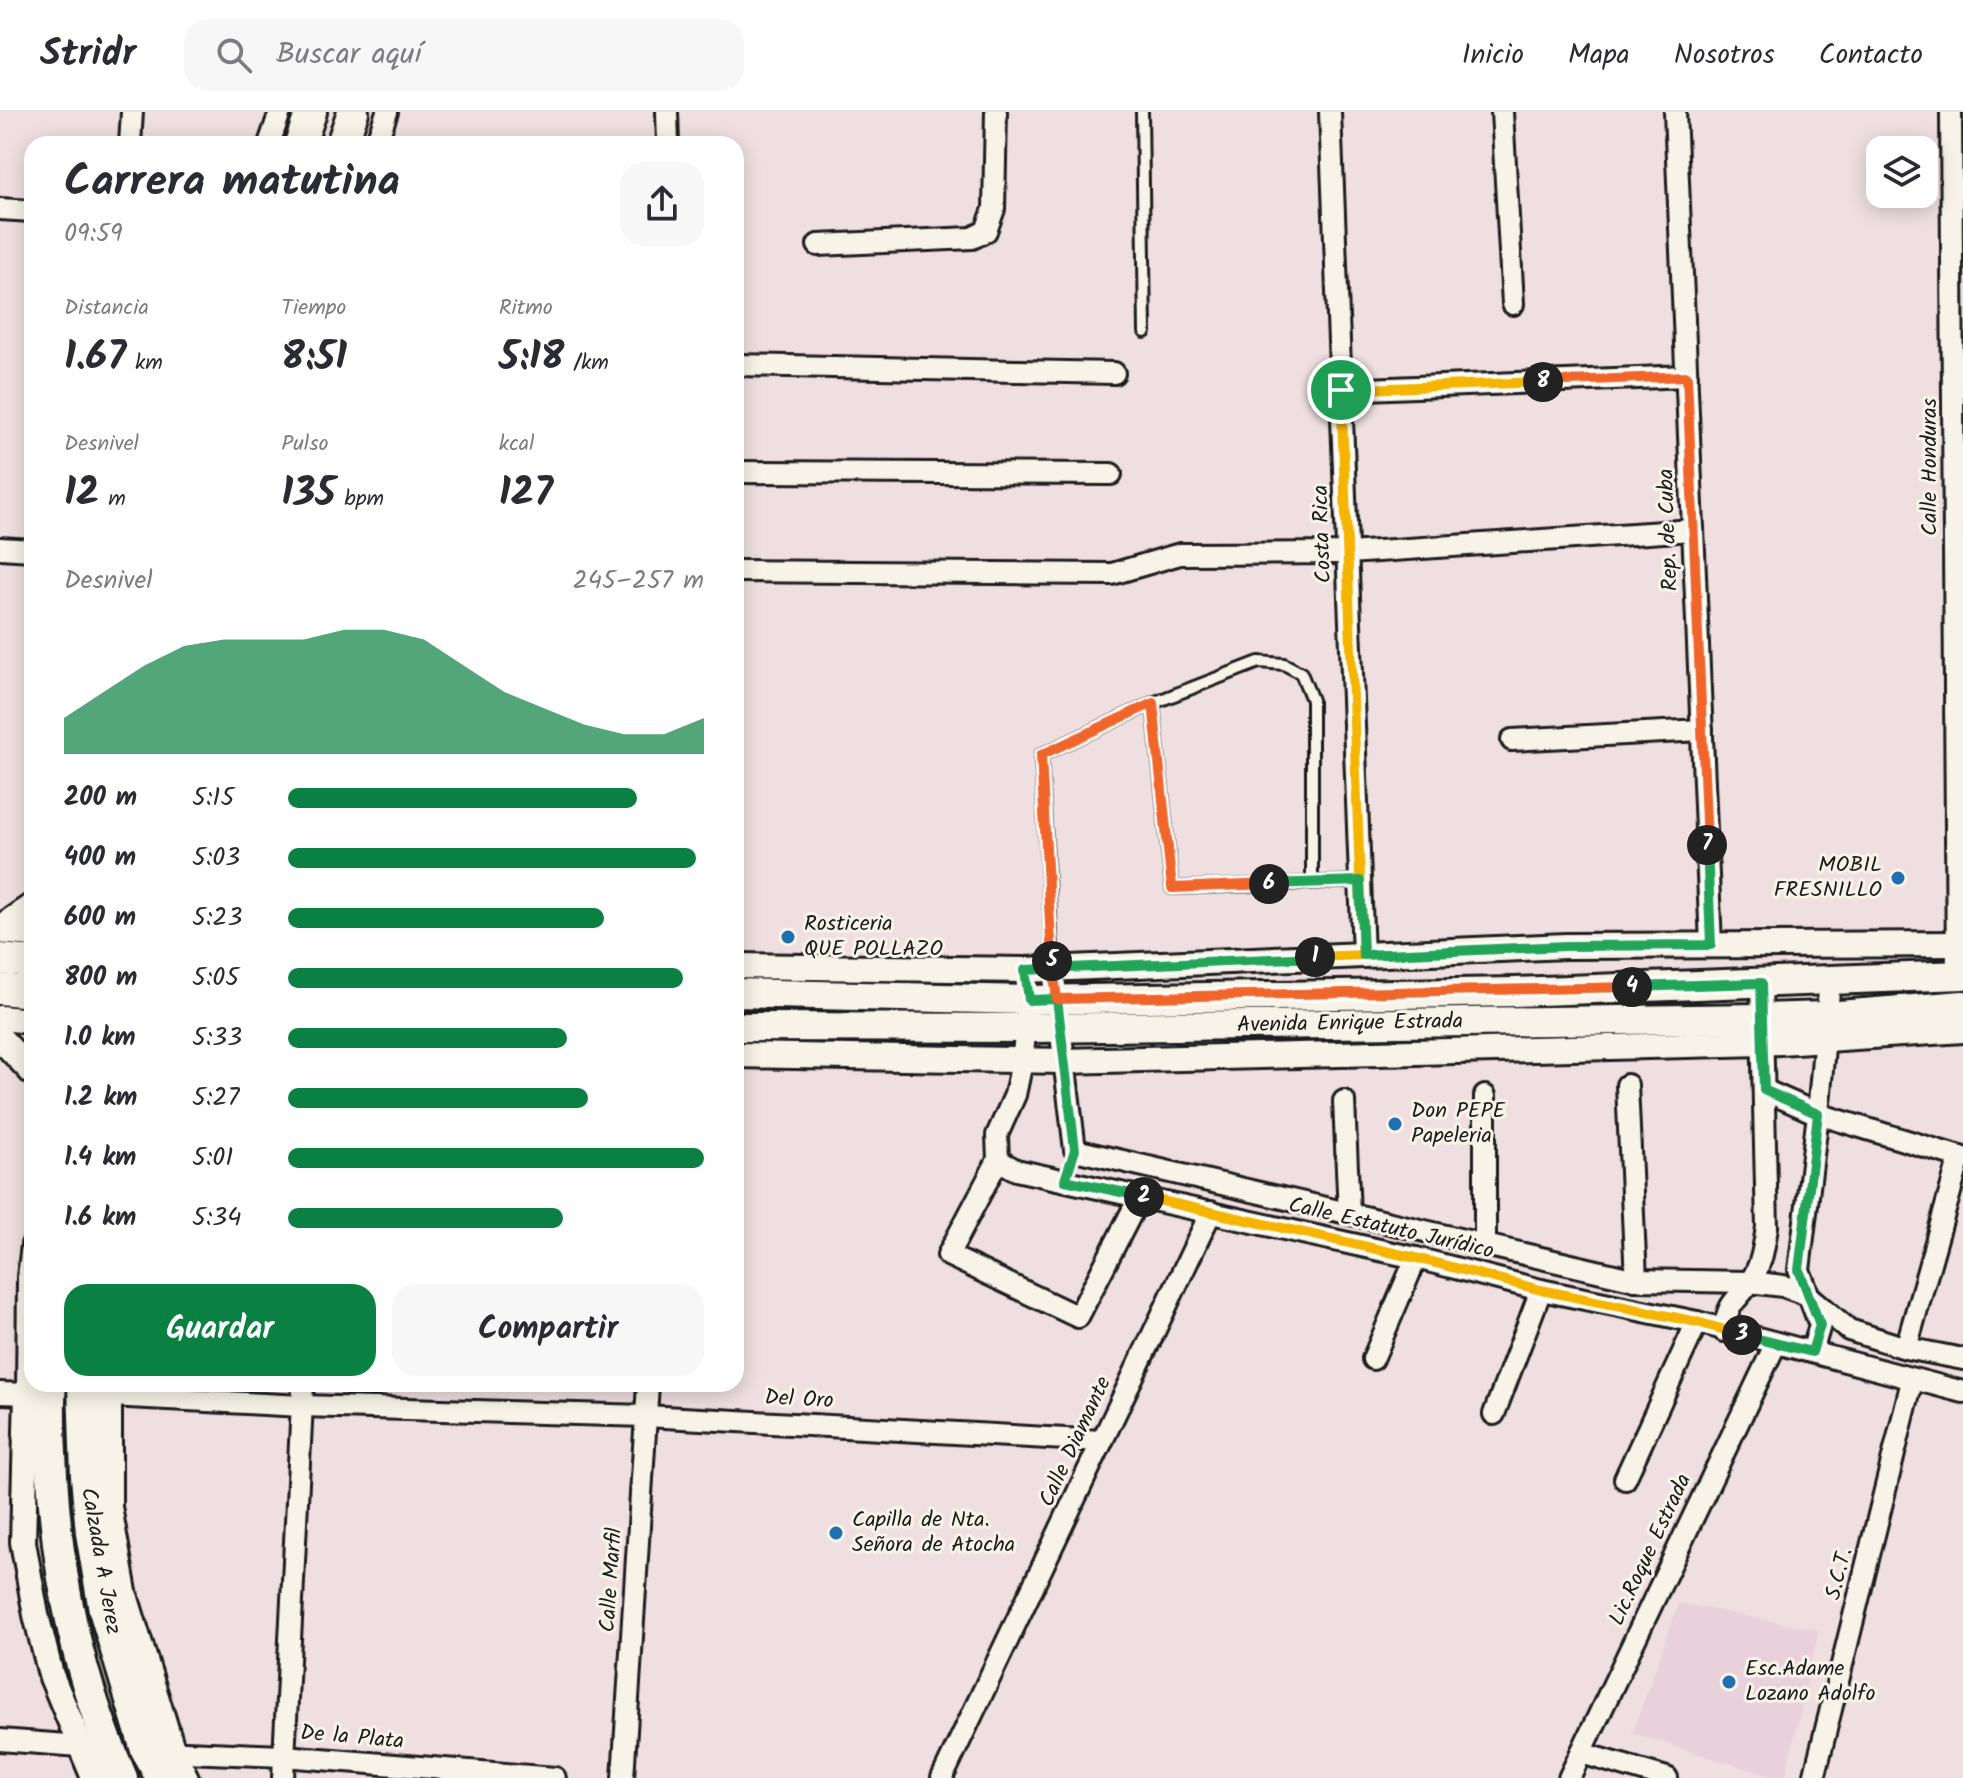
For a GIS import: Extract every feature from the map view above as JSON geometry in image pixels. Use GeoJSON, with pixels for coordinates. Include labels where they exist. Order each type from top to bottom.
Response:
{"type":"FeatureCollection","features":[{"type":"Feature","properties":{"kind":"main road"},"geometry":{"type":"LineString","coordinates":[[303,136],[311,112]]}},
{"type":"Feature","properties":{"kind":"main road"},"geometry":{"type":"LineString","coordinates":[[345,136],[353,112]]}},
{"type":"Feature","properties":{"kind":"main road"},"geometry":{"type":"LineString","coordinates":[[0,959],[24,961]]}},
{"type":"Feature","properties":{"kind":"main road","name":"Avenida Enrique Estrada"},"geometry":{"type":"LineString","coordinates":[[744,993],[1043,1000],[1499,992],[1960,975]]}},
{"type":"Feature","properties":{"kind":"main road"},"geometry":{"type":"LineString","coordinates":[[0,989],[24,991]]}},
{"type":"Feature","properties":{"kind":"main road","name":"Avenida Enrique Estrada"},"geometry":{"type":"LineString","coordinates":[[744,1027],[1762,1030],[1826,1028],[1963,1005]]}},
{"type":"Feature","properties":{"kind":"main road","name":"Calzada A Jerez"},"geometry":{"type":"LineString","coordinates":[[39,1392],[64,1595],[80,1660],[122,1778]]}},
{"type":"Feature","properties":{"kind":"main road","name":"Calzada A Jerez"},"geometry":{"type":"LineString","coordinates":[[100,1392],[86,1476],[91,1533],[104,1610],[160,1760]]}},
{"type":"Feature","properties":{"kind":"street"},"geometry":{"type":"LineString","coordinates":[[130,136],[132,112]]}},
{"type":"Feature","properties":{"kind":"street"},"geometry":{"type":"LineString","coordinates":[[272,136],[280,112]]}},
{"type":"Feature","properties":{"kind":"street"},"geometry":{"type":"LineString","coordinates":[[379,136],[387,112]]}},
{"type":"Feature","properties":{"kind":"street"},"geometry":{"type":"LineString","coordinates":[[667,112],[668,136]]}},
{"type":"Feature","properties":{"kind":"street"},"geometry":{"type":"LineString","coordinates":[[818,245],[972,238],[986,231],[994,209],[996,112]]}},
{"type":"Feature","properties":{"kind":"street","name":"Costa Rica"},"geometry":{"type":"LineString","coordinates":[[1330,112],[1363,955]]}},
{"type":"Feature","properties":{"kind":"street"},"geometry":{"type":"LineString","coordinates":[[1502,112],[1513,304]]}},
{"type":"Feature","properties":{"kind":"street","name":"Rep. de Cuba"},"geometry":{"type":"LineString","coordinates":[[1675,112],[1711,945]]}},
{"type":"Feature","properties":{"kind":"street","name":"Calle Honduras"},"geometry":{"type":"LineString","coordinates":[[1954,115],[1960,975]]}},
{"type":"Feature","properties":{"kind":"street"},"geometry":{"type":"LineString","coordinates":[[0,209],[24,210]]}},
{"type":"Feature","properties":{"kind":"street"},"geometry":{"type":"LineString","coordinates":[[744,365],[1114,373]]}},
{"type":"Feature","properties":{"kind":"street"},"geometry":{"type":"LineString","coordinates":[[1341,390],[1687,376]]}},
{"type":"Feature","properties":{"kind":"street"},"geometry":{"type":"LineString","coordinates":[[744,472],[1111,474]]}},
{"type":"Feature","properties":{"kind":"street"},"geometry":{"type":"LineString","coordinates":[[744,571],[1112,574],[1180,554],[1348,553],[1693,530]]}},
{"type":"Feature","properties":{"kind":"street"},"geometry":{"type":"LineString","coordinates":[[0,548],[24,550]]}},
{"type":"Feature","properties":{"kind":"street"},"geometry":{"type":"LineString","coordinates":[[1512,740],[1702,730]]}},
{"type":"Feature","properties":{"kind":"street"},"geometry":{"type":"LineString","coordinates":[[0,930],[24,912]]}},
{"type":"Feature","properties":{"kind":"street"},"geometry":{"type":"LineString","coordinates":[[0,930],[24,933]]}},
{"type":"Feature","properties":{"kind":"street"},"geometry":{"type":"LineString","coordinates":[[744,966],[1025,970],[1566,946],[1960,944]]}},
{"type":"Feature","properties":{"kind":"street"},"geometry":{"type":"LineString","coordinates":[[1053,969],[1043,1000],[1026,1028],[1015,1095],[997,1135],[998,1160],[948,1255],[1078,1317],[1140,1196]]}},
{"type":"Feature","properties":{"kind":"street"},"geometry":{"type":"LineString","coordinates":[[1025,970],[1060,1028],[1075,1150],[1065,1180]]}},
{"type":"Feature","properties":{"kind":"street"},"geometry":{"type":"LineString","coordinates":[[1812,1352],[1820,1325],[1799,1270],[1830,980]]}},
{"type":"Feature","properties":{"kind":"street"},"geometry":{"type":"LineString","coordinates":[[1724,1331],[1733,1300],[1750,1282],[1762,1261],[1767,1227],[1761,983]]}},
{"type":"Feature","properties":{"kind":"street"},"geometry":{"type":"LineString","coordinates":[[0,1018],[24,1020]]}},
{"type":"Feature","properties":{"kind":"street"},"geometry":{"type":"LineString","coordinates":[[875,1059],[876,1028]]}},
{"type":"Feature","properties":{"kind":"street"},"geometry":{"type":"LineString","coordinates":[[1826,1028],[1963,1030]]}},
{"type":"Feature","properties":{"kind":"street"},"geometry":{"type":"LineString","coordinates":[[744,1055],[1064,1061],[1762,1030]]}},
{"type":"Feature","properties":{"kind":"street"},"geometry":{"type":"LineString","coordinates":[[0,1038],[24,1064]]}},
{"type":"Feature","properties":{"kind":"street"},"geometry":{"type":"LineString","coordinates":[[1627,1085],[1636,1280]]}},
{"type":"Feature","properties":{"kind":"street"},"geometry":{"type":"LineString","coordinates":[[1764,1090],[1818,1114],[1962,1158],[1906,1348]]}},
{"type":"Feature","properties":{"kind":"street"},"geometry":{"type":"LineString","coordinates":[[1485,1096],[1485,1246]]}},
{"type":"Feature","properties":{"kind":"street"},"geometry":{"type":"LineString","coordinates":[[1344,1101],[1349,1214]]}},
{"type":"Feature","properties":{"kind":"street","name":"Calle Estatuto Jurídico"},"geometry":{"type":"LineString","coordinates":[[1075,1150],[1636,1280],[1750,1282],[1783,1286],[1808,1295],[1849,1330],[1906,1348],[1963,1359]]}},
{"type":"Feature","properties":{"kind":"street","name":"Calle Estatuto Jurídico"},"geometry":{"type":"LineString","coordinates":[[998,1160],[1016,1170],[1416,1258],[1541,1290],[1697,1322],[1963,1392]]}},
{"type":"Feature","properties":{"kind":"street","name":"Calle Diamante"},"geometry":{"type":"LineString","coordinates":[[942,1778],[1211,1212]]}},
{"type":"Feature","properties":{"kind":"street"},"geometry":{"type":"LineString","coordinates":[[1373,1359],[1416,1258]]}},
{"type":"Feature","properties":{"kind":"street"},"geometry":{"type":"LineString","coordinates":[[1494,1414],[1541,1290]]}},
{"type":"Feature","properties":{"kind":"street"},"geometry":{"type":"LineString","coordinates":[[1625,1479],[1697,1322]]}},
{"type":"Feature","properties":{"kind":"street","name":"Lic.Roque Estrada"},"geometry":{"type":"LineString","coordinates":[[1569,1778],[1776,1343]]}},
{"type":"Feature","properties":{"kind":"street","name":"S.C.T."},"geometry":{"type":"LineString","coordinates":[[1814,1778],[1912,1381]]}},
{"type":"Feature","properties":{"kind":"street"},"geometry":{"type":"LineString","coordinates":[[0,1393],[24,1391]]}},
{"type":"Feature","properties":{"kind":"street"},"geometry":{"type":"LineString","coordinates":[[39,1392],[23,1542],[51,1675],[94,1778]]}},
{"type":"Feature","properties":{"kind":"street","name":"Del Oro"},"geometry":{"type":"LineString","coordinates":[[146,1392],[302,1406],[646,1416],[1102,1441]]}},
{"type":"Feature","properties":{"kind":"street"},"geometry":{"type":"LineString","coordinates":[[283,1778],[303,1392]]}},
{"type":"Feature","properties":{"kind":"street","name":"Calle Marfil"},"geometry":{"type":"LineString","coordinates":[[623,1778],[648,1392]]}},
{"type":"Feature","properties":{"kind":"street"},"geometry":{"type":"LineString","coordinates":[[0,1740],[80,1746]]}},
{"type":"Feature","properties":{"kind":"street"},"geometry":{"type":"LineString","coordinates":[[1581,1753],[1667,1778]]}},
{"type":"Feature","properties":{"kind":"street","name":"De la Plata"},"geometry":{"type":"LineString","coordinates":[[160,1760],[284,1756],[555,1778]]}},
{"type":"Feature","properties":{"kind":"street"},"geometry":{"type":"LineString","coordinates":[[160,1760],[186,1778]]}},
{"type":"Feature","properties":{"kind":"lane"},"geometry":{"type":"LineString","coordinates":[[1142,112],[1145,332]]}},
{"type":"Feature","properties":{"kind":"lane"},"geometry":{"type":"LineString","coordinates":[[1053,969],[1041,755],[1153,703],[1259,662],[1284,664],[1301,673],[1312,700],[1312,883]]}},
{"type":"Feature","properties":{"kind":"lane"},"geometry":{"type":"LineString","coordinates":[[1153,703],[1172,888],[1360,881]]}},
{"type":"Feature","properties":{"kind":"shaded area","name":"Esc.Adame Lozano Adolfo"},"geometry":{"type":"Polygon","coordinates":[[[1679,1603],[1819,1630],[1785,1778],[1632,1733],[1679,1603]]]}},
{"type":"Feature","properties":{"kind":"place","name":"MOBIL FRESNILLO"},"geometry":{"type":"Point","coordinates":[1898,878]}},
{"type":"Feature","properties":{"kind":"place","name":"Rosticeria QUE POLLAZO"},"geometry":{"type":"Point","coordinates":[788,937]}},
{"type":"Feature","properties":{"kind":"place","name":"Don PEPE Papeleria"},"geometry":{"type":"Point","coordinates":[1395,1124]}},
{"type":"Feature","properties":{"kind":"place","name":"Capilla de Nta. Señora de Atocha"},"geometry":{"type":"Point","coordinates":[836,1533]}},
{"type":"Feature","properties":{"kind":"place","name":"Esc.Adame Lozano Adolfo"},"geometry":{"type":"Point","coordinates":[1729,1682]}},
{"type":"Feature","properties":{"kind":"route"},"geometry":{"type":"LineString","coordinates":[[1341,390],[1363,955],[1053,969],[1025,970],[1029,1000],[1057,999],[1075,1150],[1065,1180],[1416,1258],[1541,1290],[1697,1322],[1812,1352],[1820,1325],[1799,1270],[1818,1114],[1764,1090],[1761,983],[1515,992],[1057,999],[1053,969],[1041,755],[1153,703],[1172,888],[1360,881],[1363,955],[1566,946],[1711,945],[1687,376],[1341,390]]}}]}
